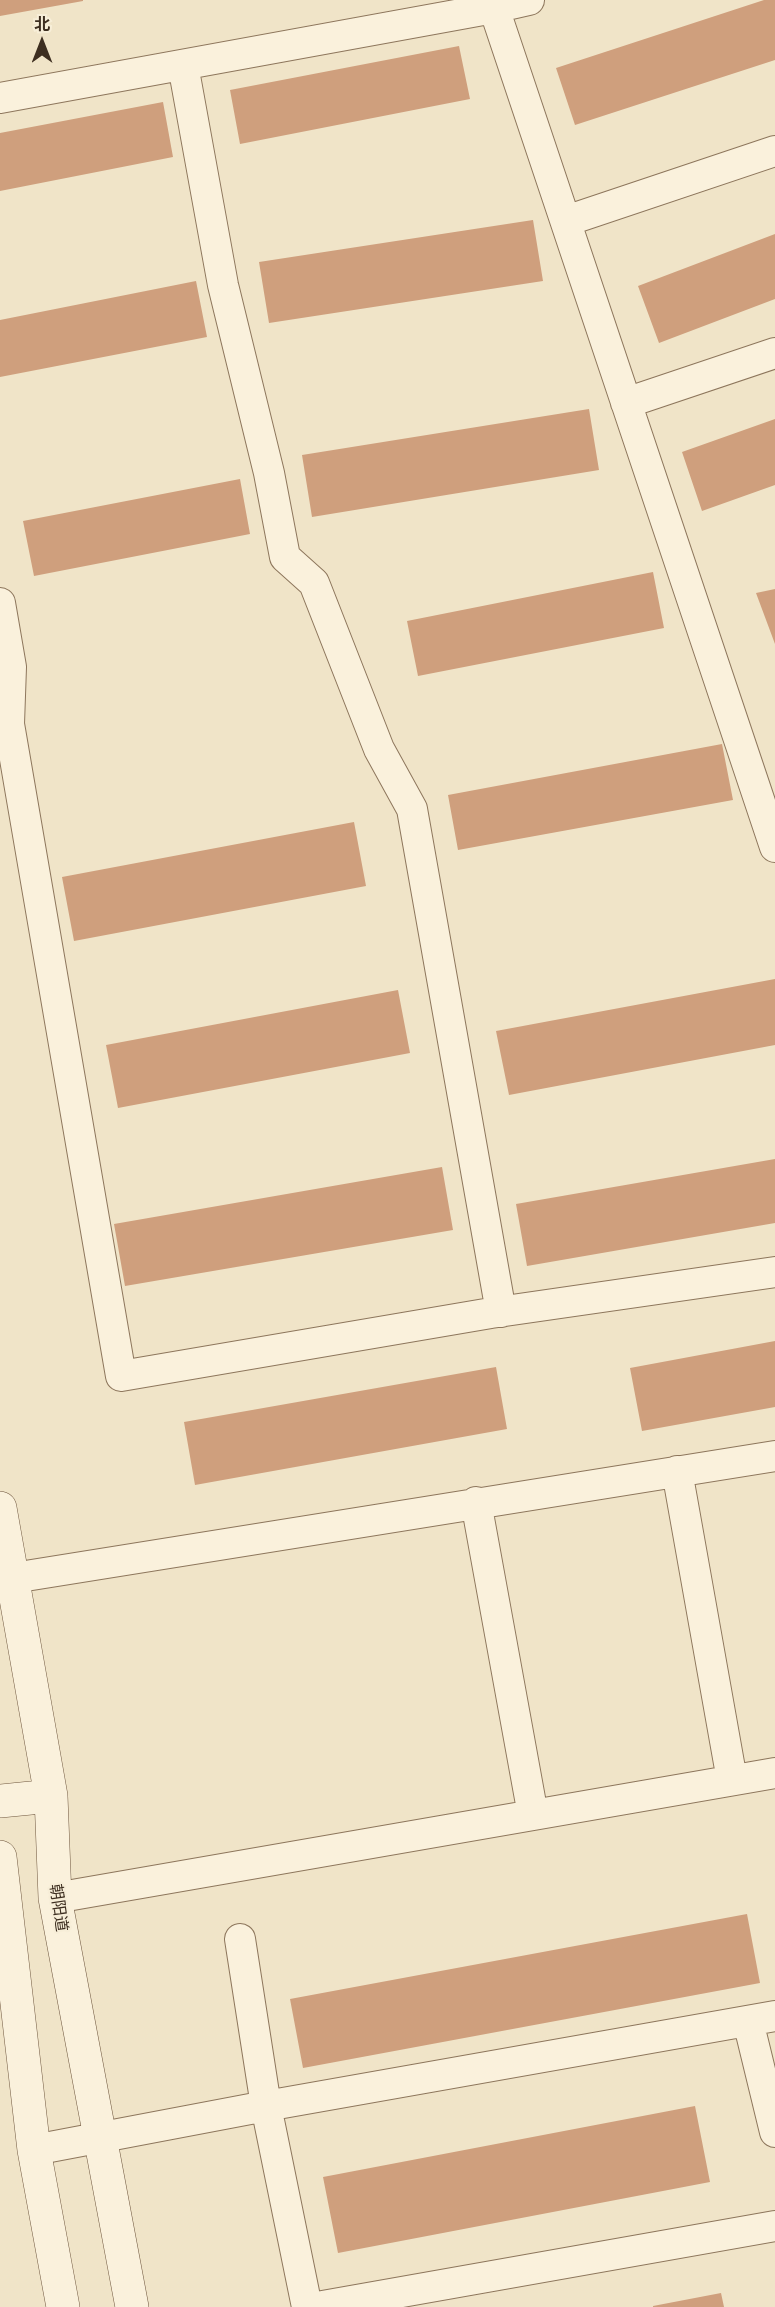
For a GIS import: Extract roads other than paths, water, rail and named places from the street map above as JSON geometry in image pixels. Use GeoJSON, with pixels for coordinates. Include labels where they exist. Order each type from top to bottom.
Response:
{"type":"FeatureCollection","features":[{"type":"Feature","properties":{"kind":"main road","name":"朝阳道"},"geometry":{"type":"LineString","coordinates":[[0,1508],[51,1796],[54,1898],[132,2307]]}},
{"type":"Feature","properties":{"kind":"main road"},"geometry":{"type":"LineString","coordinates":[[0,1802],[51,1796]]}},
{"type":"Feature","properties":{"kind":"main road"},"geometry":{"type":"LineString","coordinates":[[0,1857],[34,2150],[63,2307]]}},
{"type":"Feature","properties":{"kind":"street"},"geometry":{"type":"LineString","coordinates":[[0,98],[529,0]]}},
{"type":"Feature","properties":{"kind":"street"},"geometry":{"type":"LineString","coordinates":[[494,8],[775,847]]}},
{"type":"Feature","properties":{"kind":"street"},"geometry":{"type":"LineString","coordinates":[[183,65],[223,285],[269,473],[285,557],[314,582],[379,749],[412,809],[501,1312]]}},
{"type":"Feature","properties":{"kind":"street"},"geometry":{"type":"LineString","coordinates":[[566,222],[775,151]]}},
{"type":"Feature","properties":{"kind":"street"},"geometry":{"type":"LineString","coordinates":[[626,403],[775,353]]}},
{"type":"Feature","properties":{"kind":"street"},"geometry":{"type":"LineString","coordinates":[[0,603],[11,667],[4,725],[121,1376],[501,1312],[775,1272]]}},
{"type":"Feature","properties":{"kind":"street"},"geometry":{"type":"LineString","coordinates":[[13,1578],[476,1502],[775,1456]]}},
{"type":"Feature","properties":{"kind":"street"},"geometry":{"type":"LineString","coordinates":[[677,1471],[732,1780]]}},
{"type":"Feature","properties":{"kind":"street"},"geometry":{"type":"LineString","coordinates":[[476,1502],[533,1815]]}},
{"type":"Feature","properties":{"kind":"street"},"geometry":{"type":"LineString","coordinates":[[54,1898],[775,1773]]}},
{"type":"Feature","properties":{"kind":"street"},"geometry":{"type":"LineString","coordinates":[[240,1939],[266,2106],[307,2307]]}},
{"type":"Feature","properties":{"kind":"street"},"geometry":{"type":"LineString","coordinates":[[34,2150],[266,2106],[762,2018],[775,2132]]}},
{"type":"Feature","properties":{"kind":"street"},"geometry":{"type":"LineString","coordinates":[[317,2307],[775,2226]]}}]}
